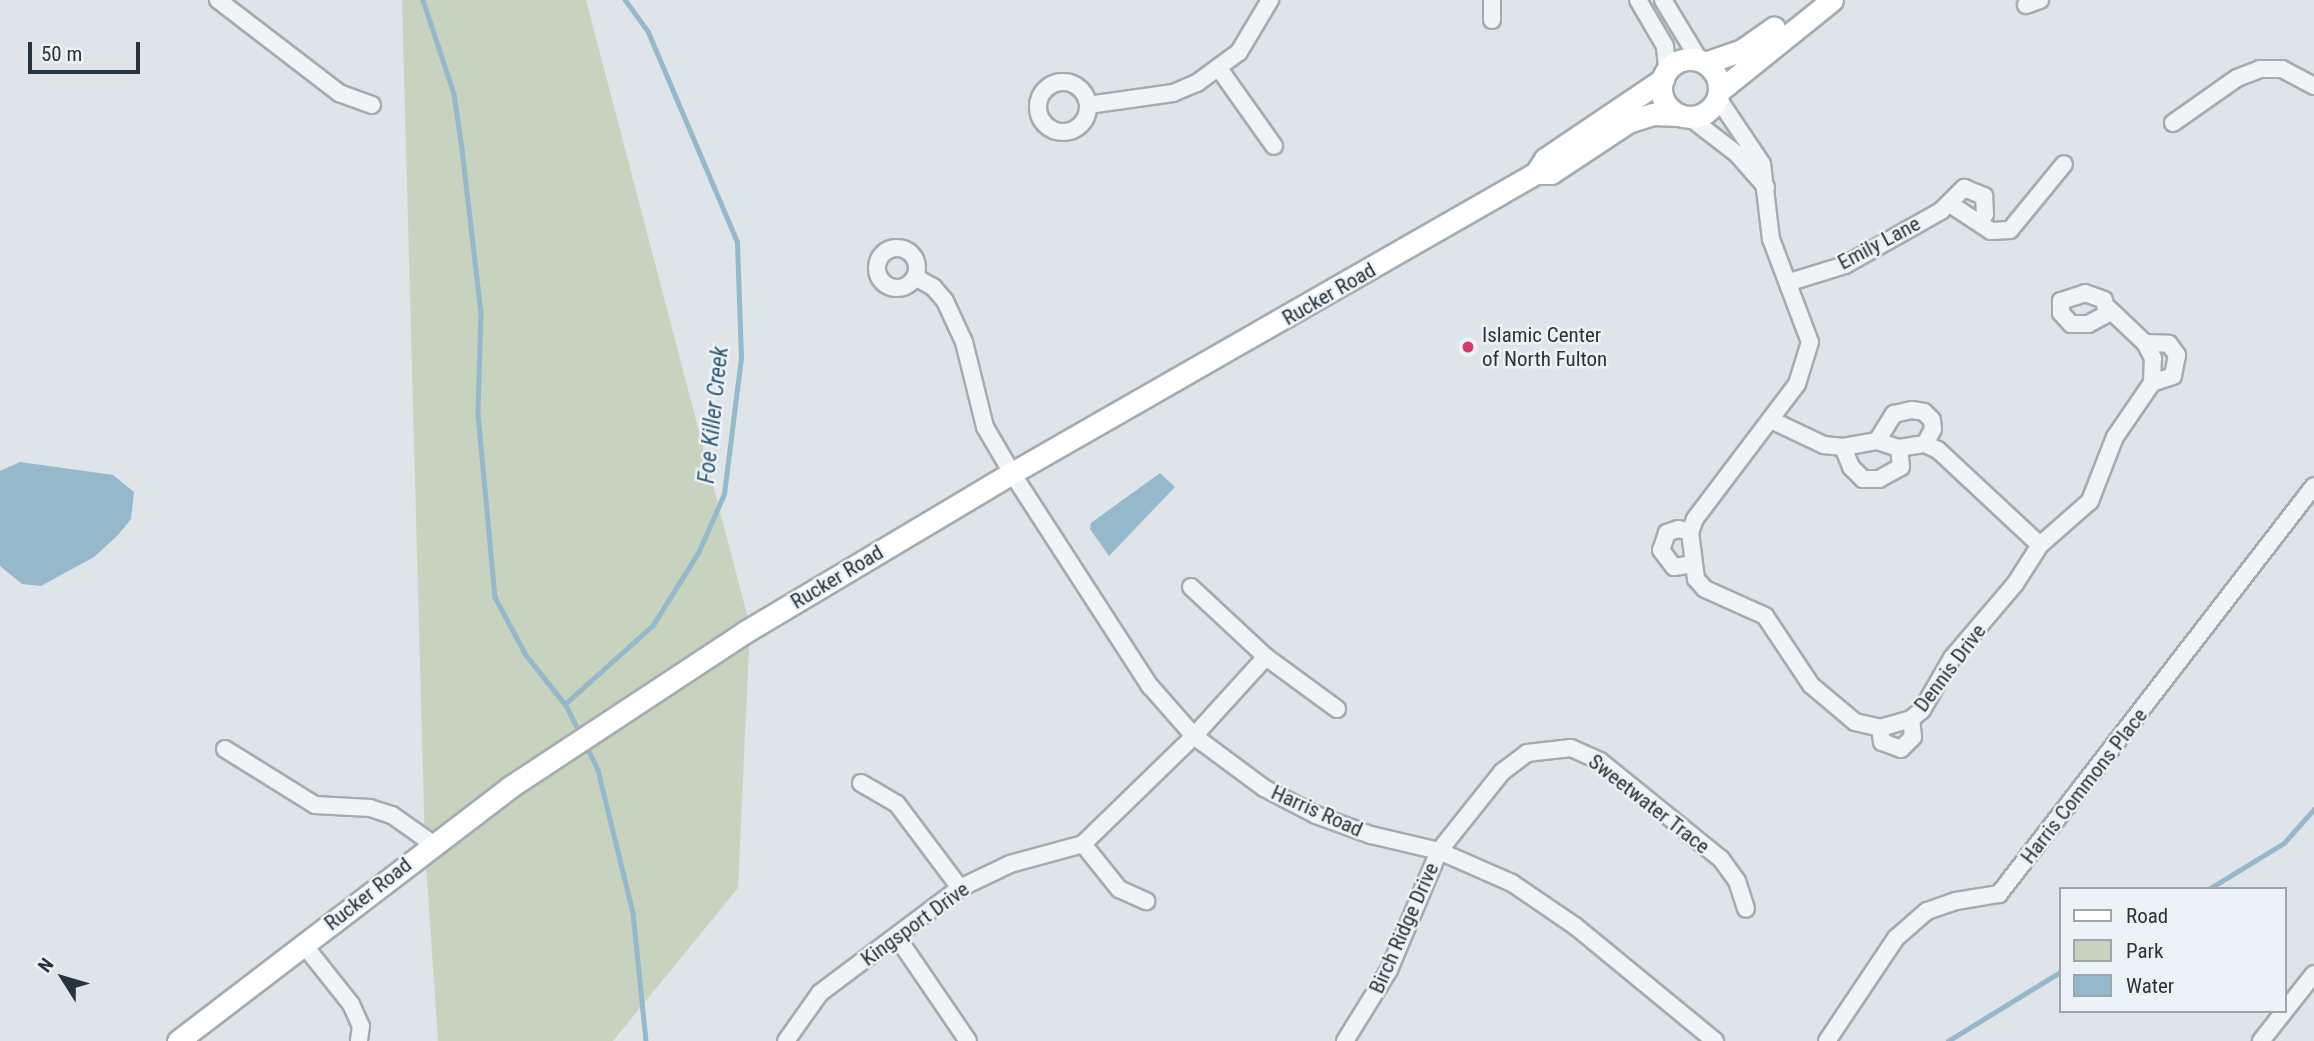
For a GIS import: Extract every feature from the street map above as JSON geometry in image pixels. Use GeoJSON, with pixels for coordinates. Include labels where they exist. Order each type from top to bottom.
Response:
{"type":"FeatureCollection","features":[{"type":"Feature","properties":{"kind":"main road"},"geometry":{"type":"LineString","coordinates":[[1817,0],[1742,50],[1703,62],[1679,61],[1665,75],[1664,99],[1684,116],[1709,110],[1718,94],[1832,0]]}},
{"type":"Feature","properties":{"kind":"main road"},"geometry":{"type":"LineString","coordinates":[[1703,62],[1717,77],[1718,94]]}},
{"type":"Feature","properties":{"kind":"main road","name":"Rucker Road"},"geometry":{"type":"LineString","coordinates":[[178,1041],[433,844],[600,725],[745,632],[1012,473],[1536,173],[1545,159],[1665,75]]}},
{"type":"Feature","properties":{"kind":"main road","name":"Rucker Road"},"geometry":{"type":"LineString","coordinates":[[1536,173],[1551,173],[1635,119],[1684,116]]}},
{"type":"Feature","properties":{"kind":"street"},"geometry":{"type":"LineString","coordinates":[[218,0],[339,93],[372,105]]}},
{"type":"Feature","properties":{"kind":"street"},"geometry":{"type":"LineString","coordinates":[[1088,105],[1173,93],[1220,70],[1255,32],[1270,0]]}},
{"type":"Feature","properties":{"kind":"street"},"geometry":{"type":"LineString","coordinates":[[1492,0],[1492,20]]}},
{"type":"Feature","properties":{"kind":"street"},"geometry":{"type":"LineString","coordinates":[[1638,0],[1665,46],[1665,75]]}},
{"type":"Feature","properties":{"kind":"street"},"geometry":{"type":"LineString","coordinates":[[1663,0],[1703,62]]}},
{"type":"Feature","properties":{"kind":"street"},"geometry":{"type":"LineString","coordinates":[[2174,123],[2237,78],[2260,69],[2282,69],[2314,86]]}},
{"type":"Feature","properties":{"kind":"street"},"geometry":{"type":"LineString","coordinates":[[1220,70],[1274,146]]}},
{"type":"Feature","properties":{"kind":"street"},"geometry":{"type":"LineString","coordinates":[[1718,94],[1740,136],[1757,153],[1766,187],[1771,239],[1790,282],[1810,342],[1797,384],[1689,532],[1696,579],[1705,589],[1765,616],[1830,705],[1855,722],[1880,728],[1882,741],[1901,749],[1913,737],[1911,719]]}},
{"type":"Feature","properties":{"kind":"street"},"geometry":{"type":"LineString","coordinates":[[1684,116],[1737,155],[1766,187]]}},
{"type":"Feature","properties":{"kind":"street"},"geometry":{"type":"LineString","coordinates":[[1950,204],[1991,231],[2010,230],[2064,164]]}},
{"type":"Feature","properties":{"kind":"street","name":"Emily Lane"},"geometry":{"type":"LineString","coordinates":[[1790,282],[1845,265],[1950,204],[1959,190],[1974,188],[1987,202],[1980,223]]}},
{"type":"Feature","properties":{"kind":"street","name":"Harris Road"},"geometry":{"type":"LineString","coordinates":[[915,277],[933,286],[945,301],[964,342],[985,426],[1012,473],[1143,676],[1194,736],[1264,788],[1316,815],[1371,835],[1440,850],[1512,883],[1575,926],[1715,1041]]}},
{"type":"Feature","properties":{"kind":"street"},"geometry":{"type":"LineString","coordinates":[[2109,309],[2145,343],[2153,358],[2152,383]]}},
{"type":"Feature","properties":{"kind":"street","name":"Dennis Drive"},"geometry":{"type":"LineString","coordinates":[[1880,728],[1911,719],[1935,694],[1952,658],[2015,584],[2040,545],[2090,501],[2115,437],[2152,383],[2173,376],[2177,355],[2169,344],[2145,343]]}},
{"type":"Feature","properties":{"kind":"street"},"geometry":{"type":"LineString","coordinates":[[1877,441],[1894,414],[1912,410],[1924,412],[1932,420],[1934,429],[1925,444]]}},
{"type":"Feature","properties":{"kind":"street"},"geometry":{"type":"LineString","coordinates":[[1771,420],[1808,440],[1843,447],[1877,441],[1899,448],[1925,444],[1952,458],[1973,485],[2040,545]]}},
{"type":"Feature","properties":{"kind":"street"},"geometry":{"type":"LineString","coordinates":[[1843,447],[1855,472],[1863,479],[1879,479],[1901,467],[1899,448]]}},
{"type":"Feature","properties":{"kind":"street","name":"Harris Commons Place"},"geometry":{"type":"LineString","coordinates":[[1827,1041],[1896,938],[1917,920],[1956,901],[2000,894],[2314,486]]}},
{"type":"Feature","properties":{"kind":"street"},"geometry":{"type":"LineString","coordinates":[[1689,532],[1672,530],[1663,538],[1661,550],[1674,567],[1694,564]]}},
{"type":"Feature","properties":{"kind":"street"},"geometry":{"type":"LineString","coordinates":[[1191,587],[1266,657],[1337,709]]}},
{"type":"Feature","properties":{"kind":"street","name":"Kingsport Drive"},"geometry":{"type":"LineString","coordinates":[[786,1041],[820,993],[960,888],[1010,864],[1083,844],[1194,736],[1266,657]]}},
{"type":"Feature","properties":{"kind":"street","name":"Sweetwater Trace"},"geometry":{"type":"LineString","coordinates":[[1440,850],[1516,760],[1542,749],[1571,748],[1600,761],[1721,859],[1737,881],[1746,909]]}},
{"type":"Feature","properties":{"kind":"street"},"geometry":{"type":"LineString","coordinates":[[226,749],[314,806],[370,808],[392,815],[433,844]]}},
{"type":"Feature","properties":{"kind":"street"},"geometry":{"type":"LineString","coordinates":[[861,783],[897,804],[960,888]]}},
{"type":"Feature","properties":{"kind":"street"},"geometry":{"type":"LineString","coordinates":[[1083,844],[1119,889],[1146,901]]}},
{"type":"Feature","properties":{"kind":"street","name":"Birch Ridge Drive"},"geometry":{"type":"LineString","coordinates":[[1345,1041],[1389,970],[1440,850]]}},
{"type":"Feature","properties":{"kind":"street"},"geometry":{"type":"LineString","coordinates":[[897,937],[968,1041]]}},
{"type":"Feature","properties":{"kind":"street"},"geometry":{"type":"LineString","coordinates":[[304,944],[351,1004],[361,1026],[359,1041]]}},
{"type":"Feature","properties":{"kind":"street"},"geometry":{"type":"LineString","coordinates":[[2286,1009],[2314,974]]}},
{"type":"Feature","properties":{"kind":"street"},"geometry":{"type":"LineString","coordinates":[[2261,1041],[2283,1013]]}},
{"type":"Feature","properties":{"kind":"green space"},"geometry":{"type":"Polygon","coordinates":[[[402,0],[586,0],[750,626],[738,888],[613,1041],[438,1041],[425,848],[402,0]]]}},
{"type":"Feature","properties":{"kind":"water"},"geometry":{"type":"Polygon","coordinates":[[[20,462],[113,475],[134,492],[131,519],[118,535],[94,557],[41,586],[22,584],[0,566],[0,471],[20,462]]]}},
{"type":"Feature","properties":{"kind":"water"},"geometry":{"type":"Polygon","coordinates":[[[1160,473],[1175,487],[1109,556],[1090,529],[1091,523],[1160,473]]]}},
{"type":"Feature","properties":{"kind":"waterway"},"geometry":{"type":"LineString","coordinates":[[423,0],[454,94],[462,149],[481,312],[478,414],[495,597],[526,655],[565,704]]}},
{"type":"Feature","properties":{"kind":"waterway","name":"Foe Killer Creek"},"geometry":{"type":"LineString","coordinates":[[580,734],[565,704],[653,625],[699,551],[724,494],[741,358],[737,242],[648,32],[625,0]]}},
{"type":"Feature","properties":{"kind":"waterway","name":"Foe Killer Creek"},"geometry":{"type":"LineString","coordinates":[[586,745],[598,770],[633,913],[646,1041]]}},
{"type":"Feature","properties":{"kind":"waterway"},"geometry":{"type":"LineString","coordinates":[[2212,887],[2284,843],[2314,809]]}},
{"type":"Feature","properties":{"kind":"waterway"},"geometry":{"type":"LineString","coordinates":[[1948,1041],[2058,973]]}},
{"type":"Feature","properties":{"kind":"place","name":"Islamic Center of North Fulton"},"geometry":{"type":"Point","coordinates":[1468,347]}}]}
